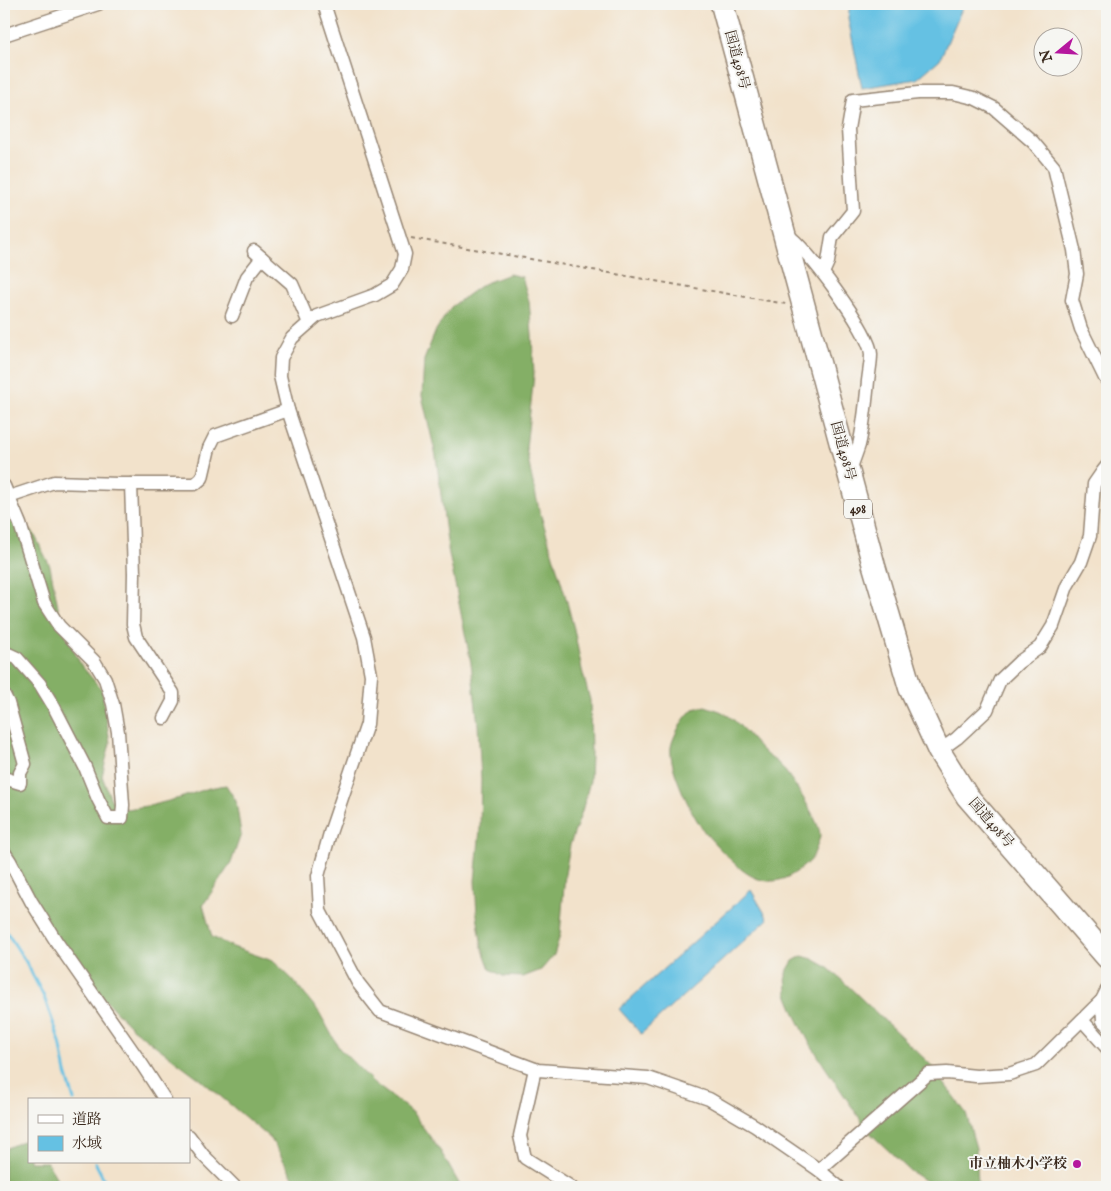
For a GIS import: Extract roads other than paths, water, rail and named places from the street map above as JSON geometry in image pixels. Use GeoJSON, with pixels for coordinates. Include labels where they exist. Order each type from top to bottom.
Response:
{"type":"FeatureCollection","features":[{"type":"Feature","properties":{"kind":"highway","name":"国道498号"},"geometry":{"type":"LineString","coordinates":[[722,4],[874,566],[910,688],[939,751],[967,796],[1107,957]]}},
{"type":"Feature","properties":{"kind":"street"},"geometry":{"type":"LineString","coordinates":[[4,35],[98,4]]}},
{"type":"Feature","properties":{"kind":"street"},"geometry":{"type":"LineString","coordinates":[[324,4],[405,254],[402,269],[392,285],[375,295],[317,316],[292,338],[281,358],[280,376],[288,410],[364,636],[371,675],[367,724],[330,833],[318,876],[320,911],[358,983],[380,1011],[538,1070],[648,1078],[709,1099],[755,1126],[819,1170],[839,1187]]}},
{"type":"Feature","properties":{"kind":"street"},"geometry":{"type":"LineString","coordinates":[[823,273],[828,262],[832,237],[854,211],[848,129],[853,100],[918,93],[953,93],[974,98],[994,108],[1001,114],[1033,142],[1054,167],[1074,250],[1077,274],[1072,300],[1081,329],[1104,378],[1107,380]]}},
{"type":"Feature","properties":{"kind":"street"},"geometry":{"type":"LineString","coordinates":[[784,233],[800,245],[823,273],[859,325],[871,352],[859,444],[849,473]]}},
{"type":"Feature","properties":{"kind":"street"},"geometry":{"type":"LineString","coordinates":[[232,316],[258,254],[292,284],[309,323]]}},
{"type":"Feature","properties":{"kind":"street"},"geometry":{"type":"LineString","coordinates":[[4,652],[17,658],[40,684],[86,767],[98,799],[108,818],[122,818],[123,805],[118,732],[113,704],[105,679],[94,661],[59,626],[44,603],[20,524],[6,492],[54,482],[196,484],[202,478],[209,448],[215,436],[288,410]]}},
{"type":"Feature","properties":{"kind":"street"},"geometry":{"type":"LineString","coordinates":[[939,751],[958,738],[987,710],[1000,680],[1019,662],[1040,647],[1053,626],[1067,586],[1081,562],[1090,536],[1094,484],[1107,466]]}},
{"type":"Feature","properties":{"kind":"street"},"geometry":{"type":"LineString","coordinates":[[131,484],[134,573],[133,624],[136,637],[173,693],[173,701],[164,718]]}},
{"type":"Feature","properties":{"kind":"street"},"geometry":{"type":"LineString","coordinates":[[4,695],[25,764],[20,774],[20,783],[4,778]]}},
{"type":"Feature","properties":{"kind":"street"},"geometry":{"type":"LineString","coordinates":[[4,852],[30,901],[164,1098]]}},
{"type":"Feature","properties":{"kind":"street"},"geometry":{"type":"LineString","coordinates":[[819,1170],[928,1074],[946,1073],[976,1076],[1009,1074],[1036,1065],[1082,1020],[1104,995]]}},
{"type":"Feature","properties":{"kind":"street"},"geometry":{"type":"LineString","coordinates":[[1104,995],[1103,1021],[1107,1025]]}},
{"type":"Feature","properties":{"kind":"street"},"geometry":{"type":"LineString","coordinates":[[1082,1020],[1107,1048]]}},
{"type":"Feature","properties":{"kind":"street"},"geometry":{"type":"LineString","coordinates":[[535,1069],[520,1136],[525,1158],[570,1187]]}},
{"type":"Feature","properties":{"kind":"street"},"geometry":{"type":"LineString","coordinates":[[190,1137],[203,1155],[235,1187]]}},
{"type":"Feature","properties":{"kind":"water"},"geometry":{"type":"Polygon","coordinates":[[[850,4],[964,4],[940,59],[917,79],[862,88],[848,18],[850,4]]]}},
{"type":"Feature","properties":{"kind":"water"},"geometry":{"type":"Polygon","coordinates":[[[751,890],[768,919],[641,1034],[619,1009],[751,890]]]}},
{"type":"Feature","properties":{"kind":"waterway"},"geometry":{"type":"LineString","coordinates":[[4,928],[26,962],[44,997],[60,1042],[73,1098]]}},
{"type":"Feature","properties":{"kind":"waterway"},"geometry":{"type":"LineString","coordinates":[[96,1164],[108,1187]]}},
{"type":"Feature","properties":{"kind":"place","name":"市立柚木小学校"},"geometry":{"type":"Point","coordinates":[1077,1164]}}]}
